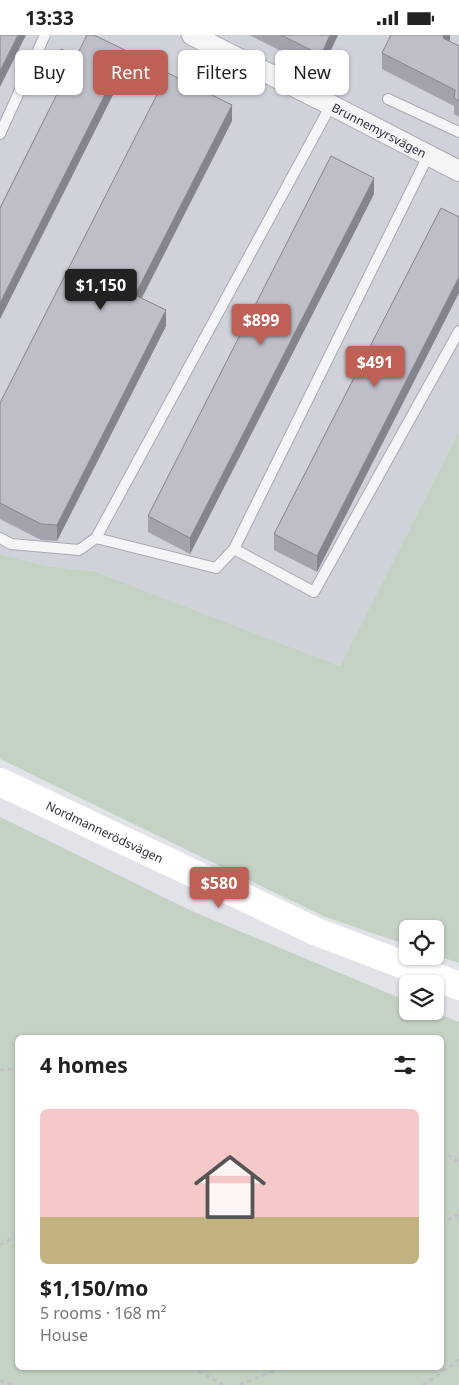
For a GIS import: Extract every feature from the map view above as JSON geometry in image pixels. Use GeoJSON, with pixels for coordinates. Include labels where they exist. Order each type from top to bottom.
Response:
{"type":"FeatureCollection","features":[{"type":"Feature","properties":{"kind":"main road","name":"Nordmannerödsvägen"},"geometry":{"type":"LineString","coordinates":[[0,782],[317,932],[459,986]]}},
{"type":"Feature","properties":{"kind":"street","name":"Brunnemyrsvägen"},"geometry":{"type":"LineString","coordinates":[[192,35],[459,171]]}},
{"type":"Feature","properties":{"kind":"lane"},"geometry":{"type":"LineString","coordinates":[[0,134],[45,35]]}},
{"type":"Feature","properties":{"kind":"lane"},"geometry":{"type":"LineString","coordinates":[[388,99],[459,132]]}},
{"type":"Feature","properties":{"kind":"lane"},"geometry":{"type":"LineString","coordinates":[[0,538],[10,543],[79,550],[96,539],[331,105]]}},
{"type":"Feature","properties":{"kind":"lane"},"geometry":{"type":"LineString","coordinates":[[96,539],[216,568],[234,549],[428,155]]}},
{"type":"Feature","properties":{"kind":"lane"},"geometry":{"type":"LineString","coordinates":[[234,549],[314,592],[459,331]]}},
{"type":"Feature","properties":{"kind":"path"},"geometry":{"type":"LineString","coordinates":[[0,1070],[15,1069]]}},
{"type":"Feature","properties":{"kind":"path"},"geometry":{"type":"LineString","coordinates":[[444,1153],[459,1162]]}},
{"type":"Feature","properties":{"kind":"path"},"geometry":{"type":"LineString","coordinates":[[444,1222],[459,1215]]}},
{"type":"Feature","properties":{"kind":"path"},"geometry":{"type":"LineString","coordinates":[[0,1245],[15,1238]]}},
{"type":"Feature","properties":{"kind":"path"},"geometry":{"type":"LineString","coordinates":[[444,1370],[459,1359]]}},
{"type":"Feature","properties":{"kind":"path"},"geometry":{"type":"LineString","coordinates":[[197,1370],[223,1385]]}},
{"type":"Feature","properties":{"kind":"path"},"geometry":{"type":"LineString","coordinates":[[240,1385],[275,1370]]}},
{"type":"Feature","properties":{"kind":"path"},"geometry":{"type":"LineString","coordinates":[[423,1385],[444,1370]]}},
{"type":"Feature","properties":{"kind":"path"},"geometry":{"type":"LineString","coordinates":[[0,1381],[13,1385]]}},
{"type":"Feature","properties":{"kind":"shaded area"},"geometry":{"type":"Polygon","coordinates":[[[0,35],[459,35],[459,431],[340,666],[94,571],[47,566],[0,554],[0,35]]]}},
{"type":"Feature","properties":{"kind":"green space"},"geometry":{"type":"Polygon","coordinates":[[[459,431],[459,963],[444,958],[444,920],[399,920],[399,942],[323,916],[0,759],[0,554],[47,566],[94,571],[340,666],[459,431]]]}},
{"type":"Feature","properties":{"kind":"green space"},"geometry":{"type":"Polygon","coordinates":[[[0,817],[194,912],[399,998],[399,1020],[444,1020],[444,1016],[459,1022],[459,1385],[0,1385],[0,817]]]}},
{"type":"Feature","properties":{"kind":"building"},"geometry":{"type":"Polygon","coordinates":[[[0,35],[18,35],[0,71],[0,35]]]}},
{"type":"Feature","properties":{"kind":"building"},"geometry":{"type":"Polygon","coordinates":[[[87,35],[94,35],[125,50],[93,50],[93,95],[105,95],[0,303],[0,208],[56,95],[83,95],[83,50],[80,50],[87,35]]]}},
{"type":"Feature","properties":{"kind":"building"},"geometry":{"type":"Polygon","coordinates":[[[281,35],[330,35],[323,50],[311,50],[281,35]]]}},
{"type":"Feature","properties":{"kind":"building"},"geometry":{"type":"Polygon","coordinates":[[[391,35],[444,35],[443,38],[459,46],[459,101],[454,98],[455,90],[382,53],[391,35]]]}},
{"type":"Feature","properties":{"kind":"building"},"geometry":{"type":"Polygon","coordinates":[[[168,73],[178,78],[178,95],[212,95],[232,105],[135,295],[166,310],[57,525],[41,524],[0,503],[0,403],[157,95],[168,95],[168,73]]]}},
{"type":"Feature","properties":{"kind":"building"},"geometry":{"type":"Polygon","coordinates":[[[331,156],[374,178],[190,538],[148,516],[331,156]]]}},
{"type":"Feature","properties":{"kind":"building"},"geometry":{"type":"Polygon","coordinates":[[[441,208],[459,217],[459,277],[317,556],[274,534],[441,208]]]}}]}
